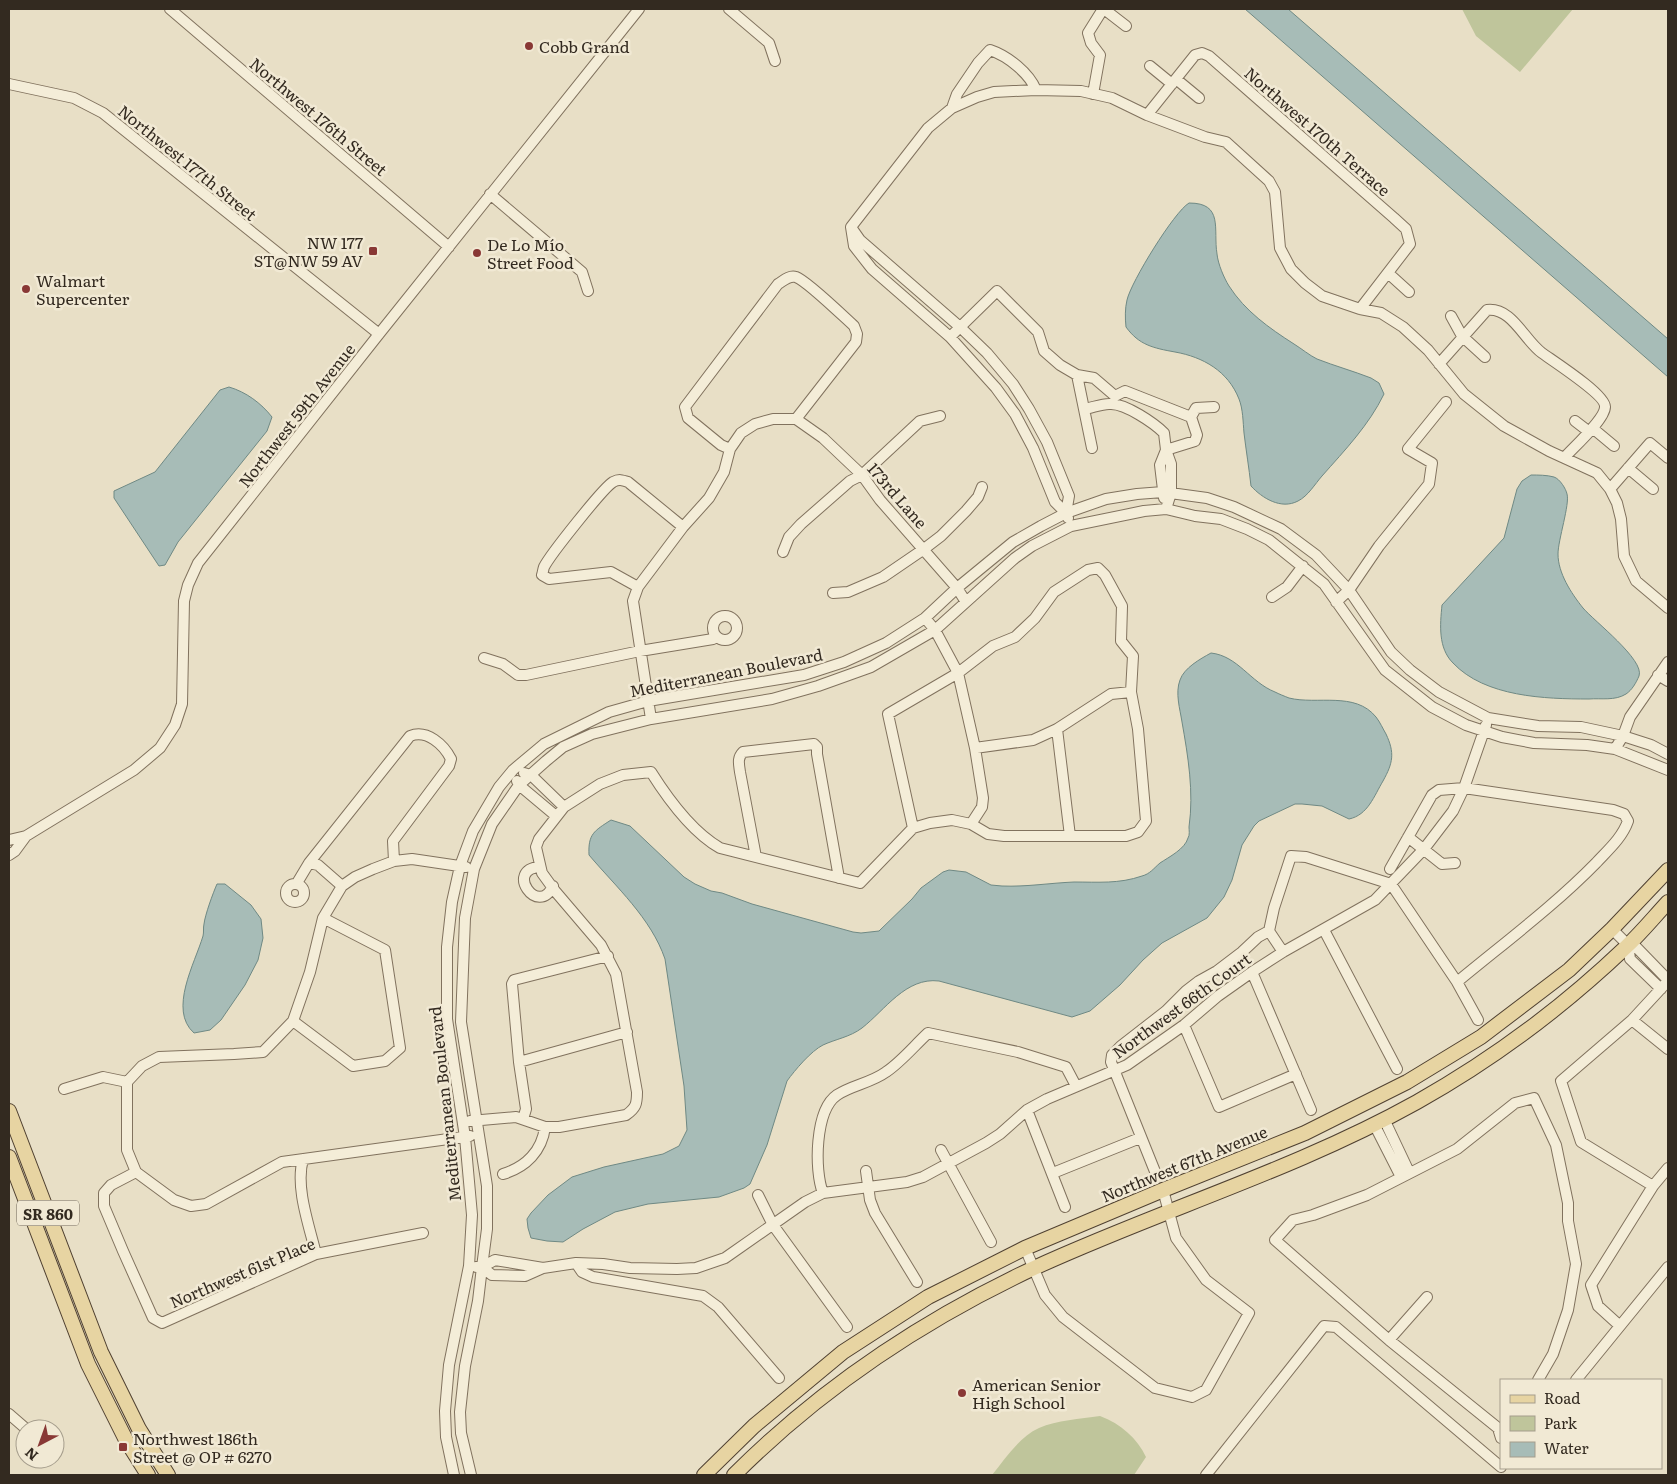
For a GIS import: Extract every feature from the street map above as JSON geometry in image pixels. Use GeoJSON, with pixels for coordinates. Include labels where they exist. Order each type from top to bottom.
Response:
{"type":"FeatureCollection","features":[{"type":"Feature","properties":{"kind":"main road","name":"Northwest 67th Avenue"},"geometry":{"type":"LineString","coordinates":[[704,1475],[754,1426],[843,1352],[928,1297],[1025,1248],[1305,1133],[1407,1082],[1481,1037],[1569,970],[1612,929],[1668,870]]}},
{"type":"Feature","properties":{"kind":"main road"},"geometry":{"type":"LineString","coordinates":[[734,1475],[759,1450],[854,1372],[946,1312],[1034,1268],[1124,1229],[1313,1153],[1418,1101],[1491,1056],[1582,986],[1628,945],[1668,902]]}},
{"type":"Feature","properties":{"kind":"main road"},"geometry":{"type":"LineString","coordinates":[[1369,1101],[1379,1121]]}},
{"type":"Feature","properties":{"kind":"main road","name":"SR 860"},"geometry":{"type":"LineString","coordinates":[[9,1111],[101,1352],[135,1420],[168,1475]]}},
{"type":"Feature","properties":{"kind":"main road","name":"SR 860"},"geometry":{"type":"LineString","coordinates":[[9,1157],[71,1322],[92,1372],[126,1440],[148,1475]]}},
{"type":"Feature","properties":{"kind":"main road"},"geometry":{"type":"LineString","coordinates":[[71,1322],[87,1316]]}},
{"type":"Feature","properties":{"kind":"street","name":"Northwest 176th Street"},"geometry":{"type":"LineString","coordinates":[[170,9],[449,247]]}},
{"type":"Feature","properties":{"kind":"street","name":"Northwest 59th Avenue"},"geometry":{"type":"LineString","coordinates":[[9,840],[26,836],[134,770],[160,748],[175,725],[182,704],[184,601],[188,585],[196,568],[379,334],[639,9]]}},
{"type":"Feature","properties":{"kind":"street"},"geometry":{"type":"LineString","coordinates":[[729,9],[770,44],[775,61]]}},
{"type":"Feature","properties":{"kind":"street"},"geometry":{"type":"LineString","coordinates":[[1093,94],[1100,56],[1091,43],[1088,33],[1103,9],[1126,26]]}},
{"type":"Feature","properties":{"kind":"street"},"geometry":{"type":"LineString","coordinates":[[952,108],[957,94],[990,50],[1002,54],[1032,81],[1036,90]]}},
{"type":"Feature","properties":{"kind":"street","name":"Northwest 170th Terrace"},"geometry":{"type":"LineString","coordinates":[[1174,82],[1195,55],[1209,56],[1406,229],[1410,244],[1388,273]]}},
{"type":"Feature","properties":{"kind":"street"},"geometry":{"type":"LineString","coordinates":[[1150,66],[1199,98]]}},
{"type":"Feature","properties":{"kind":"street"},"geometry":{"type":"LineString","coordinates":[[1147,115],[1174,82]]}},
{"type":"Feature","properties":{"kind":"street","name":"Northwest 177th Street"},"geometry":{"type":"LineString","coordinates":[[9,84],[74,98],[103,113],[379,334]]}},
{"type":"Feature","properties":{"kind":"street"},"geometry":{"type":"LineString","coordinates":[[1071,526],[1066,513],[1055,502],[1033,448],[1015,414],[996,388],[950,337],[872,269],[854,246],[851,227],[928,128],[952,108],[994,92],[1036,90],[1081,91],[1112,98],[1147,115],[1205,137],[1226,142],[1269,181],[1275,192],[1280,248],[1291,269],[1305,283],[1322,296],[1360,309],[1380,313],[1403,327],[1428,350],[1464,394],[1504,426],[1549,451],[1597,473],[1610,489],[1617,503],[1621,519],[1624,556],[1636,581],[1668,608]]}},
{"type":"Feature","properties":{"kind":"street"},"geometry":{"type":"LineString","coordinates":[[490,194],[582,272],[588,291]]}},
{"type":"Feature","properties":{"kind":"street"},"geometry":{"type":"LineString","coordinates":[[851,227],[860,240],[960,326],[987,353],[1013,384],[1029,408],[1047,442],[1069,496],[1066,513]]}},
{"type":"Feature","properties":{"kind":"street"},"geometry":{"type":"LineString","coordinates":[[1360,309],[1388,273],[1409,292]]}},
{"type":"Feature","properties":{"kind":"street"},"geometry":{"type":"LineString","coordinates":[[651,719],[633,601],[638,587],[682,527],[709,498],[724,472],[730,449],[741,434],[755,424],[773,419],[796,419],[856,342],[857,334],[854,326],[805,283],[795,277],[788,277],[778,284],[685,407],[688,418],[721,445],[730,449]]}},
{"type":"Feature","properties":{"kind":"street"},"geometry":{"type":"LineString","coordinates":[[950,337],[997,291],[1038,332],[1044,351],[1060,365],[1077,375],[1094,378],[1116,401],[1162,431],[1166,437],[1166,450],[1171,464],[1166,509]]}},
{"type":"Feature","properties":{"kind":"street"},"geometry":{"type":"LineString","coordinates":[[1439,364],[1487,310],[1494,309],[1507,315],[1538,350],[1605,402],[1605,409],[1599,419],[1565,458]]}},
{"type":"Feature","properties":{"kind":"street"},"geometry":{"type":"LineString","coordinates":[[1451,316],[1462,336],[1485,357]]}},
{"type":"Feature","properties":{"kind":"street"},"geometry":{"type":"LineString","coordinates":[[1077,375],[1092,448]]}},
{"type":"Feature","properties":{"kind":"street"},"geometry":{"type":"LineString","coordinates":[[1084,409],[1112,404],[1125,391],[1191,417]]}},
{"type":"Feature","properties":{"kind":"street"},"geometry":{"type":"LineString","coordinates":[[1336,602],[1349,590],[1379,546],[1429,484],[1432,463],[1408,449],[1446,402]]}},
{"type":"Feature","properties":{"kind":"street"},"geometry":{"type":"LineString","coordinates":[[1166,450],[1195,441],[1197,435],[1191,417],[1196,408],[1214,407]]}},
{"type":"Feature","properties":{"kind":"street"},"geometry":{"type":"LineString","coordinates":[[783,552],[789,537],[801,524],[850,481],[862,475],[920,421],[940,416]]}},
{"type":"Feature","properties":{"kind":"street","name":"173rd Lane"},"geometry":{"type":"LineString","coordinates":[[796,419],[823,438],[862,475],[880,500],[957,588],[966,602]]}},
{"type":"Feature","properties":{"kind":"street"},"geometry":{"type":"LineString","coordinates":[[1575,421],[1588,431],[1596,431],[1614,446]]}},
{"type":"Feature","properties":{"kind":"street"},"geometry":{"type":"LineString","coordinates":[[1610,489],[1650,443],[1668,458]]}},
{"type":"Feature","properties":{"kind":"street"},"geometry":{"type":"LineString","coordinates":[[1628,468],[1653,489]]}},
{"type":"Feature","properties":{"kind":"street"},"geometry":{"type":"LineString","coordinates":[[638,587],[611,572],[549,579],[542,575],[543,569],[551,557],[591,506],[612,483],[620,480],[628,482],[682,527]]}},
{"type":"Feature","properties":{"kind":"street"},"geometry":{"type":"LineString","coordinates":[[833,593],[848,592],[883,577],[924,549],[941,536],[966,511],[978,497],[982,487]]}},
{"type":"Feature","properties":{"kind":"street","name":"Mediterranean Boulevard"},"geometry":{"type":"LineString","coordinates":[[454,1475],[446,1437],[445,1411],[449,1365],[469,1266],[472,1215],[465,1136],[447,1019],[447,947],[452,902],[460,866],[472,831],[499,787],[513,770],[544,744],[575,727],[609,712],[648,701],[804,675],[844,662],[886,643],[925,618],[957,588],[1013,542],[1066,513],[1106,499],[1167,492],[1207,498],[1234,507],[1281,528],[1316,555],[1349,590],[1391,652],[1410,670],[1439,692],[1488,718],[1538,726],[1581,727],[1623,736],[1651,745],[1668,754]]}},
{"type":"Feature","properties":{"kind":"street","name":"Mediterranean Boulevard"},"geometry":{"type":"LineString","coordinates":[[471,1475],[462,1433],[460,1412],[465,1366],[478,1301],[487,1229],[487,1186],[461,1022],[465,918],[474,869],[492,824],[519,785],[563,747],[592,734],[651,719],[772,698],[818,686],[871,667],[935,630],[1015,558],[1032,546],[1071,526],[1144,510],[1166,509],[1195,516],[1222,519],[1270,540],[1324,584],[1385,670],[1432,707],[1466,725],[1502,737],[1534,743],[1587,745],[1615,749],[1668,770]]}},
{"type":"Feature","properties":{"kind":"street"},"geometry":{"type":"LineString","coordinates":[[1272,597],[1287,587],[1303,566]]}},
{"type":"Feature","properties":{"kind":"street"},"geometry":{"type":"LineString","coordinates":[[463,1123],[508,1117],[523,1119],[545,1127],[559,1127],[626,1115],[637,1106],[637,1092],[616,974],[602,945],[555,891],[542,873],[536,847],[539,840],[564,807],[600,784],[623,776],[651,772],[670,801],[710,842],[720,848],[860,883],[913,828],[930,823],[952,820],[971,824],[988,834],[1004,836],[1126,836],[1138,832],[1146,821],[1138,729],[1131,692],[1133,656],[1121,641],[1122,606],[1105,575],[1098,568],[1088,570],[1054,592],[1035,618],[1014,636],[993,646],[958,673],[888,714],[913,828]]}},
{"type":"Feature","properties":{"kind":"street"},"geometry":{"type":"LineString","coordinates":[[925,618],[935,630],[958,673],[975,748],[983,798],[982,807],[971,824]]}},
{"type":"Feature","properties":{"kind":"street"},"geometry":{"type":"LineString","coordinates":[[484,658],[503,664],[518,675],[526,675],[716,637]]}},
{"type":"Feature","properties":{"kind":"street"},"geometry":{"type":"LineString","coordinates":[[1615,749],[1623,736],[1630,717],[1668,662]]}},
{"type":"Feature","properties":{"kind":"street"},"geometry":{"type":"LineString","coordinates":[[1658,675],[1668,681]]}},
{"type":"Feature","properties":{"kind":"street"},"geometry":{"type":"LineString","coordinates":[[975,748],[1033,740],[1057,729],[1111,694],[1131,692]]}},
{"type":"Feature","properties":{"kind":"street","name":"Northwest 66th Court"},"geometry":{"type":"LineString","coordinates":[[543,1268],[576,1263],[630,1268],[696,1268],[725,1258],[805,1202],[823,1193],[908,1182],[923,1177],[1000,1134],[1027,1110],[1076,1086],[1127,1065],[1184,1025],[1218,996],[1252,972],[1283,952],[1375,900],[1424,849],[1453,811],[1464,788],[1488,718]]}},
{"type":"Feature","properties":{"kind":"street"},"geometry":{"type":"LineString","coordinates":[[1057,729],[1070,836]]}},
{"type":"Feature","properties":{"kind":"street"},"geometry":{"type":"LineString","coordinates":[[298,883],[309,863],[410,736],[418,733],[429,736],[446,749],[451,759],[449,766],[393,841],[394,861]]}},
{"type":"Feature","properties":{"kind":"street"},"geometry":{"type":"LineString","coordinates":[[756,857],[738,758],[743,752],[814,744],[817,747],[839,878]]}},
{"type":"Feature","properties":{"kind":"street"},"geometry":{"type":"LineString","coordinates":[[513,770],[531,774],[564,807]]}},
{"type":"Feature","properties":{"kind":"street"},"geometry":{"type":"LineString","coordinates":[[513,770],[519,785],[556,816]]}},
{"type":"Feature","properties":{"kind":"street"},"geometry":{"type":"LineString","coordinates":[[1390,869],[1432,795],[1440,790],[1464,788],[1612,810],[1624,814],[1628,821],[1616,842],[1570,889],[1457,982]]}},
{"type":"Feature","properties":{"kind":"street","name":"Northwest 59th Avenue"},"geometry":{"type":"LineString","coordinates":[[9,855],[15,851],[26,836]]}},
{"type":"Feature","properties":{"kind":"street"},"geometry":{"type":"LineString","coordinates":[[1408,837],[1442,864],[1455,863]]}},
{"type":"Feature","properties":{"kind":"street"},"geometry":{"type":"LineString","coordinates":[[1283,952],[1269,931],[1274,908],[1291,856],[1306,857],[1391,884],[1457,982],[1478,1020]]}},
{"type":"Feature","properties":{"kind":"street"},"geometry":{"type":"LineString","coordinates":[[474,869],[412,859],[394,861],[368,871],[342,886],[323,918],[310,972],[293,1021],[263,1052],[159,1057],[142,1066],[127,1082],[127,1150],[136,1172],[174,1200],[191,1206],[206,1204],[282,1162],[479,1135]]}},
{"type":"Feature","properties":{"kind":"street"},"geometry":{"type":"LineString","coordinates":[[309,863],[318,865],[342,886]]}},
{"type":"Feature","properties":{"kind":"street"},"geometry":{"type":"LineString","coordinates":[[540,866],[531,868],[525,875],[525,888],[531,894],[540,896],[548,893],[553,886]]}},
{"type":"Feature","properties":{"kind":"street"},"geometry":{"type":"LineString","coordinates":[[293,1021],[354,1066],[385,1061],[400,1048],[385,950],[323,918]]}},
{"type":"Feature","properties":{"kind":"street"},"geometry":{"type":"LineString","coordinates":[[1612,929],[1628,945],[1636,948],[1668,980],[1632,1020],[1561,1081],[1582,1142],[1653,1186]]}},
{"type":"Feature","properties":{"kind":"street"},"geometry":{"type":"LineString","coordinates":[[1324,930],[1397,1069]]}},
{"type":"Feature","properties":{"kind":"street"},"geometry":{"type":"LineString","coordinates":[[1156,1174],[1110,1062],[1112,1054],[1166,1011],[1186,991],[1217,971],[1258,937],[1269,931]]}},
{"type":"Feature","properties":{"kind":"street"},"geometry":{"type":"LineString","coordinates":[[1628,945],[1630,959],[1661,989]]}},
{"type":"Feature","properties":{"kind":"street"},"geometry":{"type":"LineString","coordinates":[[523,1119],[526,1108],[519,1062],[512,984],[514,980],[608,956]]}},
{"type":"Feature","properties":{"kind":"street"},"geometry":{"type":"LineString","coordinates":[[1252,972],[1311,1110]]}},
{"type":"Feature","properties":{"kind":"street"},"geometry":{"type":"LineString","coordinates":[[1632,1020],[1668,1049]]}},
{"type":"Feature","properties":{"kind":"street"},"geometry":{"type":"LineString","coordinates":[[1184,1025],[1219,1107],[1296,1074]]}},
{"type":"Feature","properties":{"kind":"street"},"geometry":{"type":"LineString","coordinates":[[519,1062],[626,1032]]}},
{"type":"Feature","properties":{"kind":"street"},"geometry":{"type":"LineString","coordinates":[[823,1193],[816,1157],[820,1129],[829,1102],[838,1094],[885,1073],[928,1033],[1018,1052],[1066,1068],[1076,1086]]}},
{"type":"Feature","properties":{"kind":"street"},"geometry":{"type":"LineString","coordinates":[[64,1089],[103,1077],[127,1082]]}},
{"type":"Feature","properties":{"kind":"street"},"geometry":{"type":"LineString","coordinates":[[1500,1431],[1389,1340],[1275,1240],[1293,1220],[1313,1216],[1367,1195],[1457,1148],[1516,1103],[1534,1098],[1556,1145],[1568,1203],[1568,1221],[1576,1264],[1568,1310],[1553,1354],[1539,1379]]}},
{"type":"Feature","properties":{"kind":"street"},"geometry":{"type":"LineString","coordinates":[[1027,1110],[1065,1207]]}},
{"type":"Feature","properties":{"kind":"street"},"geometry":{"type":"LineString","coordinates":[[1379,1121],[1405,1174]]}},
{"type":"Feature","properties":{"kind":"street"},"geometry":{"type":"LineString","coordinates":[[503,1174],[513,1171],[536,1153],[541,1146],[545,1127]]}},
{"type":"Feature","properties":{"kind":"street"},"geometry":{"type":"LineString","coordinates":[[1053,1173],[1140,1138]]}},
{"type":"Feature","properties":{"kind":"street"},"geometry":{"type":"LineString","coordinates":[[941,1150],[991,1242]]}},
{"type":"Feature","properties":{"kind":"street"},"geometry":{"type":"LineString","coordinates":[[303,1159],[300,1170],[304,1208],[316,1254]]}},
{"type":"Feature","properties":{"kind":"street"},"geometry":{"type":"LineString","coordinates":[[1620,1326],[1598,1306],[1591,1285],[1653,1186],[1668,1168]]}},
{"type":"Feature","properties":{"kind":"street"},"geometry":{"type":"LineString","coordinates":[[866,1171],[867,1187],[875,1213],[917,1282]]}},
{"type":"Feature","properties":{"kind":"street","name":"Northwest 61st Place"},"geometry":{"type":"LineString","coordinates":[[136,1172],[111,1185],[104,1193],[104,1206],[153,1318],[162,1323],[316,1254],[423,1233]]}},
{"type":"Feature","properties":{"kind":"street"},"geometry":{"type":"LineString","coordinates":[[1025,1248],[1045,1295],[1063,1316],[1155,1388],[1192,1397],[1206,1390],[1249,1312],[1206,1280],[1176,1238],[1163,1190]]}},
{"type":"Feature","properties":{"kind":"street"},"geometry":{"type":"LineString","coordinates":[[758,1195],[773,1225],[846,1326]]}},
{"type":"Feature","properties":{"kind":"street"},"geometry":{"type":"LineString","coordinates":[[469,1266],[482,1267],[495,1260],[543,1268]]}},
{"type":"Feature","properties":{"kind":"street"},"geometry":{"type":"LineString","coordinates":[[576,1263],[582,1272],[593,1277],[703,1296],[711,1301],[780,1378]]}},
{"type":"Feature","properties":{"kind":"street"},"geometry":{"type":"LineString","coordinates":[[482,1267],[492,1275],[525,1276],[543,1268]]}},
{"type":"Feature","properties":{"kind":"street"},"geometry":{"type":"LineString","coordinates":[[1577,1379],[1668,1267]]}},
{"type":"Feature","properties":{"kind":"street"},"geometry":{"type":"LineString","coordinates":[[1389,1340],[1426,1297]]}},
{"type":"Feature","properties":{"kind":"street"},"geometry":{"type":"LineString","coordinates":[[1206,1475],[1324,1326],[1336,1327],[1500,1468]]}},
{"type":"Feature","properties":{"kind":"green space"},"geometry":{"type":"Polygon","coordinates":[[[1462,9],[1573,9],[1520,72],[1476,36],[1462,9]]]}},
{"type":"Feature","properties":{"kind":"green space"},"geometry":{"type":"Polygon","coordinates":[[[1100,1416],[1128,1432],[1142,1450],[1146,1457],[1134,1475],[992,1475],[1025,1437],[1039,1428],[1053,1423],[1100,1416]]]}},
{"type":"Feature","properties":{"kind":"water"},"geometry":{"type":"Polygon","coordinates":[[[1245,9],[1288,9],[1668,339],[1668,377],[1245,9]]]}},
{"type":"Feature","properties":{"kind":"water"},"geometry":{"type":"Polygon","coordinates":[[[1189,203],[1208,207],[1212,213],[1215,219],[1216,245],[1222,271],[1235,295],[1250,311],[1276,332],[1314,357],[1371,378],[1379,383],[1384,394],[1364,427],[1348,447],[1308,493],[1298,501],[1285,504],[1272,501],[1261,495],[1251,486],[1243,416],[1239,399],[1234,389],[1221,373],[1205,362],[1185,354],[1147,345],[1136,338],[1126,327],[1126,303],[1136,279],[1164,233],[1182,209],[1189,203]]]}},
{"type":"Feature","properties":{"kind":"water"},"geometry":{"type":"Polygon","coordinates":[[[229,387],[247,395],[268,412],[272,417],[267,431],[178,542],[165,565],[159,566],[114,498],[114,491],[155,472],[220,390],[229,387]]]}},
{"type":"Feature","properties":{"kind":"water"},"geometry":{"type":"Polygon","coordinates":[[[1531,475],[1554,477],[1564,487],[1567,506],[1558,554],[1560,568],[1570,589],[1583,608],[1627,651],[1639,669],[1639,676],[1632,688],[1617,698],[1572,699],[1535,697],[1498,689],[1466,674],[1448,657],[1442,643],[1442,605],[1504,538],[1517,489],[1522,481],[1531,475]]]}},
{"type":"Feature","properties":{"kind":"water"},"geometry":{"type":"Polygon","coordinates":[[[1211,653],[1229,659],[1266,688],[1278,694],[1300,700],[1347,701],[1367,709],[1376,717],[1389,741],[1392,758],[1386,775],[1366,809],[1356,817],[1349,819],[1322,806],[1295,804],[1259,821],[1242,845],[1232,880],[1224,897],[1207,918],[1162,943],[1120,985],[1090,1011],[1072,1017],[939,981],[927,981],[916,984],[897,996],[862,1028],[818,1048],[794,1072],[787,1081],[767,1145],[750,1184],[744,1188],[719,1197],[648,1204],[615,1212],[563,1242],[531,1238],[527,1219],[531,1213],[548,1195],[572,1177],[604,1167],[663,1154],[679,1146],[687,1130],[684,1086],[665,959],[659,944],[642,917],[589,855],[591,838],[596,830],[611,820],[630,826],[684,877],[695,884],[752,904],[861,933],[879,931],[921,888],[943,872],[949,870],[966,872],[991,885],[1002,886],[1108,882],[1133,879],[1152,871],[1184,846],[1189,837],[1190,774],[1178,701],[1178,690],[1180,680],[1185,672],[1193,664],[1211,653]]]}},
{"type":"Feature","properties":{"kind":"water"},"geometry":{"type":"Polygon","coordinates":[[[217,884],[225,884],[251,905],[261,919],[263,938],[258,960],[245,985],[221,1020],[210,1030],[194,1033],[187,1023],[183,1012],[183,999],[203,936],[211,898],[217,884]]]}},
{"type":"Feature","properties":{"kind":"place","name":"Cobb Grand"},"geometry":{"type":"Point","coordinates":[529,46]}},
{"type":"Feature","properties":{"kind":"place","name":"NW 177 ST@NW 59 AV"},"geometry":{"type":"Point","coordinates":[373,251]}},
{"type":"Feature","properties":{"kind":"place","name":"De Lo Mío Street Food"},"geometry":{"type":"Point","coordinates":[477,253]}},
{"type":"Feature","properties":{"kind":"place","name":"Walmart Supercenter"},"geometry":{"type":"Point","coordinates":[26,289]}},
{"type":"Feature","properties":{"kind":"place","name":"American Senior High School"},"geometry":{"type":"Point","coordinates":[962,1393]}},
{"type":"Feature","properties":{"kind":"place","name":"Northwest 186th Street @ OP # 6270"},"geometry":{"type":"Point","coordinates":[123,1447]}}]}
